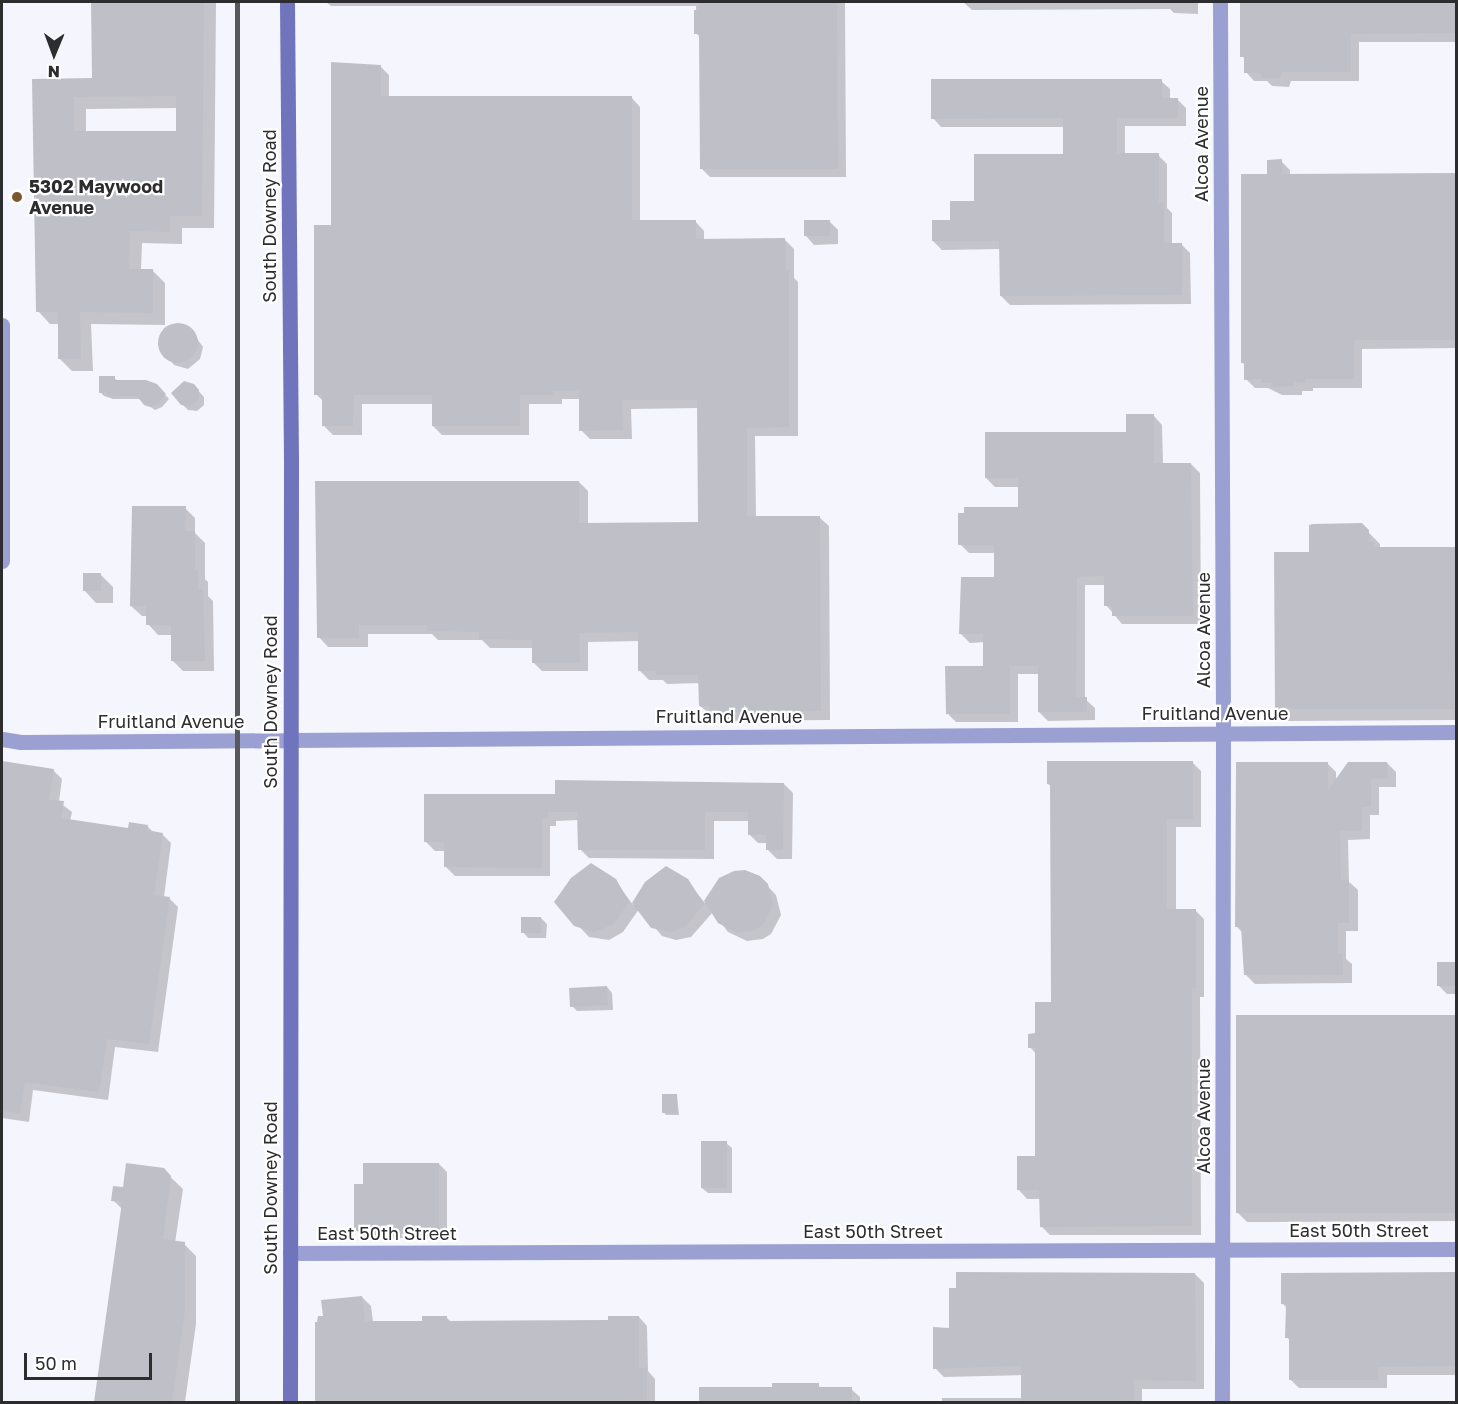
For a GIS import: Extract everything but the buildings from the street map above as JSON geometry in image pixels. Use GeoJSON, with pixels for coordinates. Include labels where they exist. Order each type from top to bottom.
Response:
{"type":"FeatureCollection","features":[{"type":"Feature","properties":{"kind":"main road","name":"South Downey Road"},"geometry":{"type":"LineString","coordinates":[[287,2],[290,1402]]}},
{"type":"Feature","properties":{"kind":"street","name":"Alcoa Avenue"},"geometry":{"type":"LineString","coordinates":[[1220,2],[1224,732],[1222,1402]]}},
{"type":"Feature","properties":{"kind":"street"},"geometry":{"type":"LineString","coordinates":[[2,325],[2,561]]}},
{"type":"Feature","properties":{"kind":"street","name":"Fruitland Avenue"},"geometry":{"type":"LineString","coordinates":[[2,739],[21,742],[1456,732]]}},
{"type":"Feature","properties":{"kind":"street","name":"East 50th Street"},"geometry":{"type":"LineString","coordinates":[[290,1253],[1456,1249]]}},
{"type":"Feature","properties":{"kind":"railway"},"geometry":{"type":"LineString","coordinates":[[237,2],[237,1402]]}},
{"type":"Feature","properties":{"kind":"place","name":"5302 Maywood Avenue"},"geometry":{"type":"Point","coordinates":[17,197]}}]}
